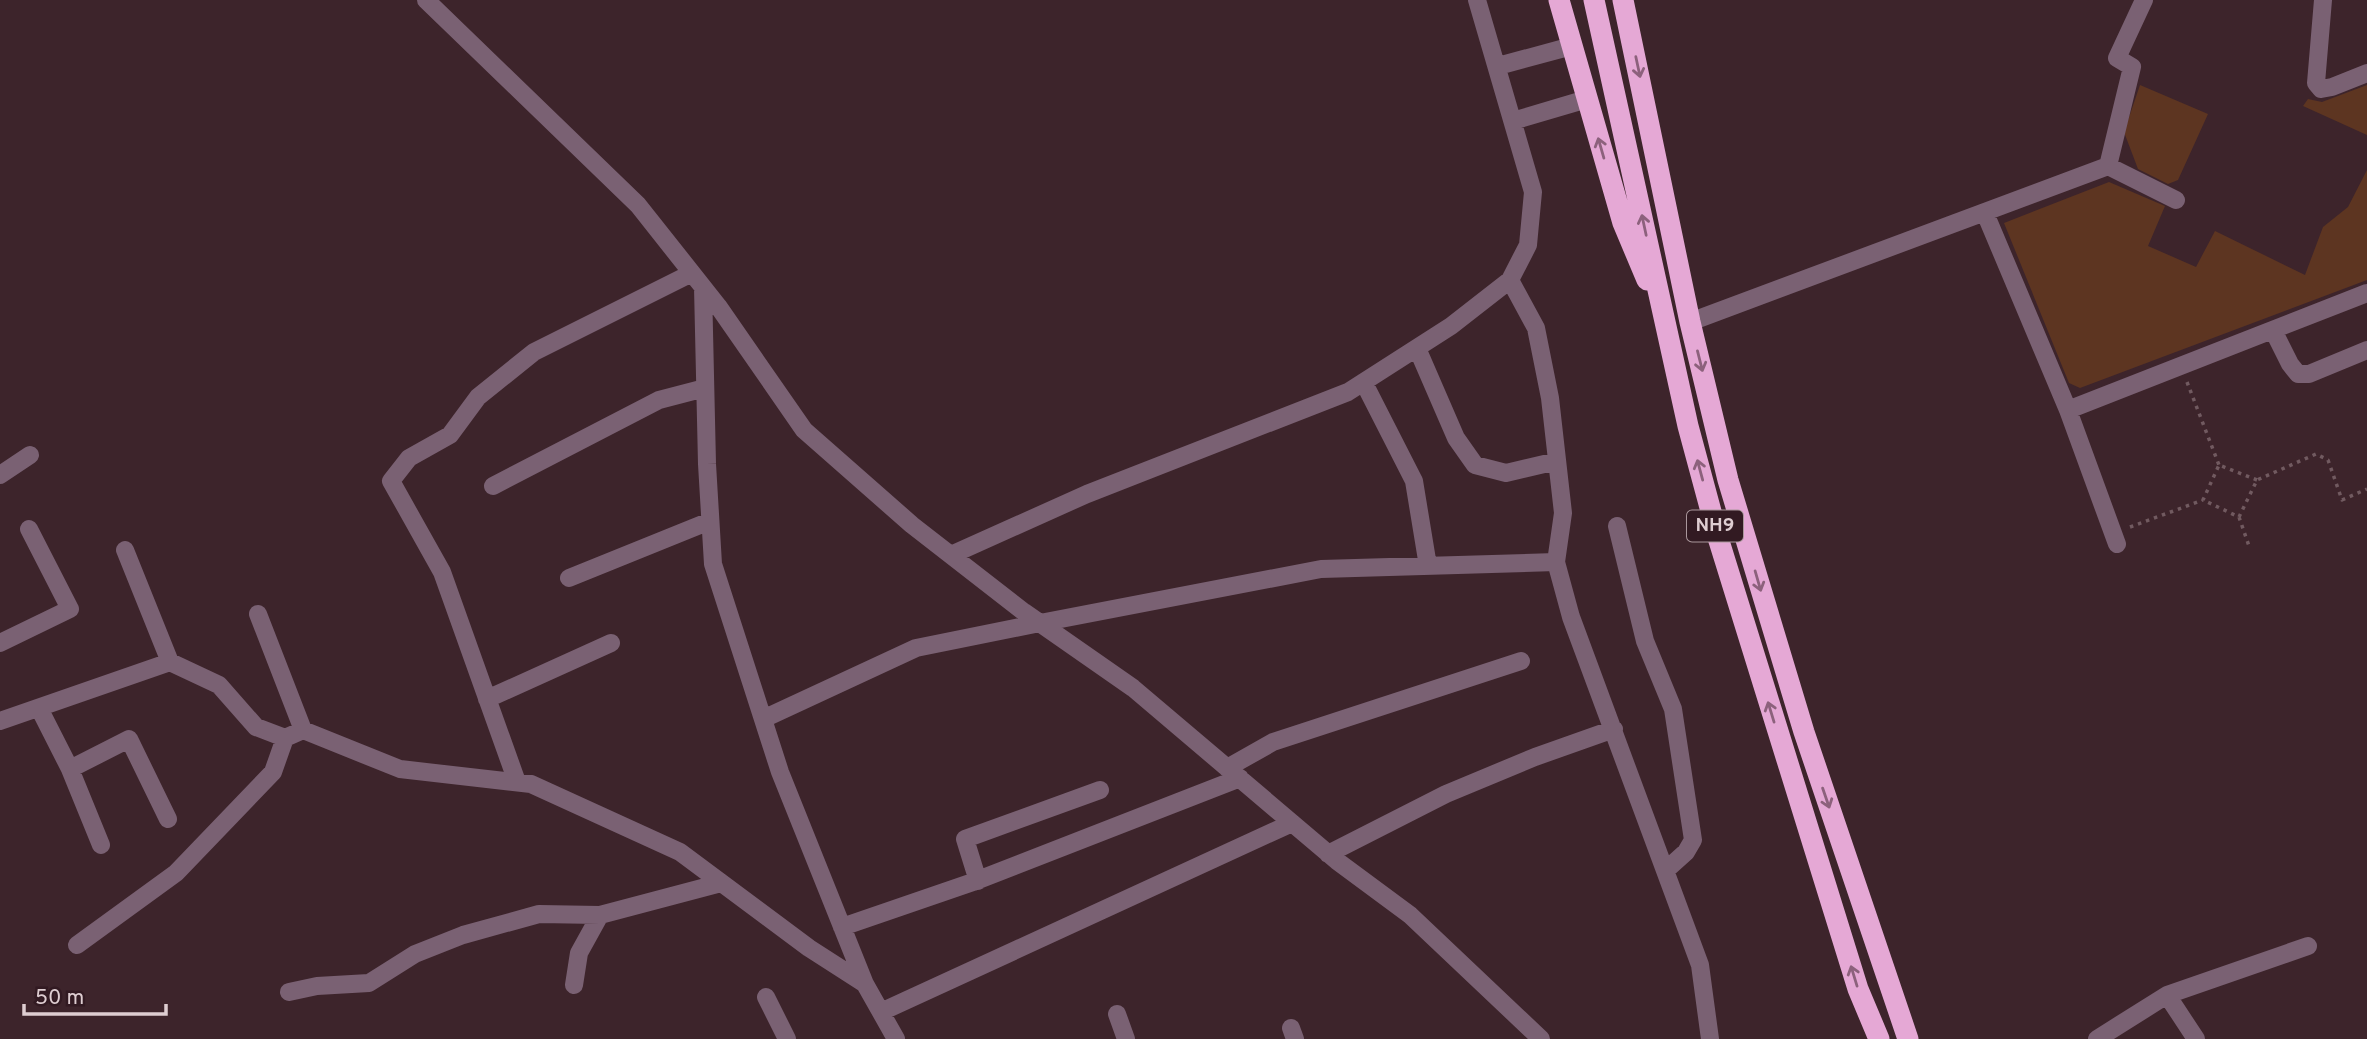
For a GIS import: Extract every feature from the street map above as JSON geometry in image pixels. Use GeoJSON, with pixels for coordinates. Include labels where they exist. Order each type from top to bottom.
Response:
{"type":"FeatureCollection","features":[{"type":"Feature","properties":{"kind":"highway"},"geometry":{"type":"LineString","coordinates":[[1559,0],[1623,223],[1667,327],[1690,322]]}},
{"type":"Feature","properties":{"kind":"highway","name":"NH9"},"geometry":{"type":"LineString","coordinates":[[1594,0],[1688,426],[1712,515],[1779,740],[1858,989],[1879,1039]]}},
{"type":"Feature","properties":{"kind":"highway","name":"NH9"},"geometry":{"type":"LineString","coordinates":[[1623,0],[1690,322],[1728,480],[1804,732],[1908,1039]]}},
{"type":"Feature","properties":{"kind":"highway"},"geometry":{"type":"LineString","coordinates":[[1779,740],[1804,732]]}},
{"type":"Feature","properties":{"kind":"highway"},"geometry":{"type":"LineString","coordinates":[[1812,841],[1837,831]]}},
{"type":"Feature","properties":{"kind":"street"},"geometry":{"type":"LineString","coordinates":[[426,0],[638,205],[698,280],[804,430],[912,525],[1040,623],[1133,688],[1328,854],[1410,915],[1541,1039]]}},
{"type":"Feature","properties":{"kind":"street"},"geometry":{"type":"LineString","coordinates":[[951,555],[1087,494],[1348,392],[1451,326],[1510,280],[1528,245],[1533,192],[1477,0]]}},
{"type":"Feature","properties":{"kind":"street"},"geometry":{"type":"LineString","coordinates":[[2108,166],[2132,67],[2118,58],[2144,0]]}},
{"type":"Feature","properties":{"kind":"street"},"geometry":{"type":"LineString","coordinates":[[2323,0],[2316,83],[2321,89],[2332,87],[2367,73]]}},
{"type":"Feature","properties":{"kind":"street"},"geometry":{"type":"LineString","coordinates":[[1498,66],[1572,46]]}},
{"type":"Feature","properties":{"kind":"street"},"geometry":{"type":"LineString","coordinates":[[1513,121],[1587,99]]}},
{"type":"Feature","properties":{"kind":"street"},"geometry":{"type":"LineString","coordinates":[[1690,322],[2108,166],[2176,200]]}},
{"type":"Feature","properties":{"kind":"street"},"geometry":{"type":"LineString","coordinates":[[1985,213],[2068,410],[2115,538]]}},
{"type":"Feature","properties":{"kind":"street"},"geometry":{"type":"LineString","coordinates":[[698,280],[713,564],[780,772],[865,985],[888,1029],[1292,822]]}},
{"type":"Feature","properties":{"kind":"street"},"geometry":{"type":"LineString","coordinates":[[517,782],[443,572],[391,481],[410,458],[450,435],[478,397],[534,352],[698,280]]}},
{"type":"Feature","properties":{"kind":"street"},"geometry":{"type":"LineString","coordinates":[[1510,280],[1536,328],[1550,398],[1563,513],[1556,562],[1571,617],[1700,965],[1710,1039]]}},
{"type":"Feature","properties":{"kind":"street"},"geometry":{"type":"LineString","coordinates":[[2068,410],[2367,293]]}},
{"type":"Feature","properties":{"kind":"street"},"geometry":{"type":"LineString","coordinates":[[2273,330],[2298,374],[2309,374],[2367,350]]}},
{"type":"Feature","properties":{"kind":"street"},"geometry":{"type":"LineString","coordinates":[[1417,348],[1456,438],[1475,465],[1506,473],[1557,461]]}},
{"type":"Feature","properties":{"kind":"street"},"geometry":{"type":"LineString","coordinates":[[1364,383],[1414,481],[1428,566]]}},
{"type":"Feature","properties":{"kind":"street"},"geometry":{"type":"LineString","coordinates":[[493,486],[659,400],[705,388]]}},
{"type":"Feature","properties":{"kind":"street"},"geometry":{"type":"LineString","coordinates":[[0,475],[30,455]]}},
{"type":"Feature","properties":{"kind":"street"},"geometry":{"type":"LineString","coordinates":[[569,578],[710,521]]}},
{"type":"Feature","properties":{"kind":"street"},"geometry":{"type":"LineString","coordinates":[[1616,526],[1645,641],[1673,709],[1693,840],[1686,852],[1666,870]]}},
{"type":"Feature","properties":{"kind":"street"},"geometry":{"type":"LineString","coordinates":[[0,643],[70,609],[29,529]]}},
{"type":"Feature","properties":{"kind":"street"},"geometry":{"type":"LineString","coordinates":[[125,550],[170,662],[219,685],[256,727],[285,738],[303,730],[400,769],[531,784],[680,852],[865,985]]}},
{"type":"Feature","properties":{"kind":"street"},"geometry":{"type":"LineString","coordinates":[[763,719],[916,648],[1040,623],[1321,569],[1556,562]]}},
{"type":"Feature","properties":{"kind":"street"},"geometry":{"type":"LineString","coordinates":[[258,614],[303,730]]}},
{"type":"Feature","properties":{"kind":"street"},"geometry":{"type":"LineString","coordinates":[[487,699],[611,643]]}},
{"type":"Feature","properties":{"kind":"street"},"geometry":{"type":"LineString","coordinates":[[842,927],[978,881],[1233,773],[1273,742],[1521,661]]}},
{"type":"Feature","properties":{"kind":"street"},"geometry":{"type":"LineString","coordinates":[[0,721],[170,662]]}},
{"type":"Feature","properties":{"kind":"street"},"geometry":{"type":"LineString","coordinates":[[39,708],[70,769],[101,845]]}},
{"type":"Feature","properties":{"kind":"street"},"geometry":{"type":"LineString","coordinates":[[1328,854],[1446,794],[1535,757],[1614,729]]}},
{"type":"Feature","properties":{"kind":"street"},"geometry":{"type":"LineString","coordinates":[[77,945],[176,873],[273,772],[285,738]]}},
{"type":"Feature","properties":{"kind":"street"},"geometry":{"type":"LineString","coordinates":[[70,769],[129,739],[168,819]]}},
{"type":"Feature","properties":{"kind":"street"},"geometry":{"type":"LineString","coordinates":[[978,881],[965,839],[1100,790]]}},
{"type":"Feature","properties":{"kind":"street"},"geometry":{"type":"LineString","coordinates":[[289,992],[317,986],[369,983],[415,954],[463,935],[538,914],[600,915],[721,883]]}},
{"type":"Feature","properties":{"kind":"street"},"geometry":{"type":"LineString","coordinates":[[574,985],[579,953],[600,915]]}},
{"type":"Feature","properties":{"kind":"street"},"geometry":{"type":"LineString","coordinates":[[2097,1039],[2168,995],[2308,946]]}},
{"type":"Feature","properties":{"kind":"street"},"geometry":{"type":"LineString","coordinates":[[2168,995],[2196,1039]]}},
{"type":"Feature","properties":{"kind":"street"},"geometry":{"type":"LineString","coordinates":[[766,997],[787,1039]]}},
{"type":"Feature","properties":{"kind":"street"},"geometry":{"type":"LineString","coordinates":[[1117,1014],[1126,1039]]}},
{"type":"Feature","properties":{"kind":"path"},"geometry":{"type":"LineString","coordinates":[[2180,366],[2219,464],[2257,480]]}},
{"type":"Feature","properties":{"kind":"path"},"geometry":{"type":"LineString","coordinates":[[2250,549],[2239,517],[2257,480],[2316,454],[2328,460],[2342,500],[2367,489]]}},
{"type":"Feature","properties":{"kind":"path"},"geometry":{"type":"LineString","coordinates":[[2115,538],[2203,500],[2219,464]]}},
{"type":"Feature","properties":{"kind":"path"},"geometry":{"type":"LineString","coordinates":[[2203,500],[2239,517]]}},
{"type":"Feature","properties":{"kind":"shaded area"},"geometry":{"type":"Polygon","coordinates":[[[2140,85],[2208,114],[2178,180],[2168,184],[2138,169],[2124,132],[2140,85]]]}},
{"type":"Feature","properties":{"kind":"shaded area"},"geometry":{"type":"Polygon","coordinates":[[[2367,85],[2367,135],[2303,106],[2308,99],[2322,102],[2367,85]]]}},
{"type":"Feature","properties":{"kind":"shaded area"},"geometry":{"type":"Polygon","coordinates":[[[2367,170],[2367,280],[2080,388],[2069,383],[2004,223],[2109,182],[2165,206],[2148,246],[2196,267],[2215,231],[2305,275],[2323,227],[2348,207],[2367,170]]]}}]}
